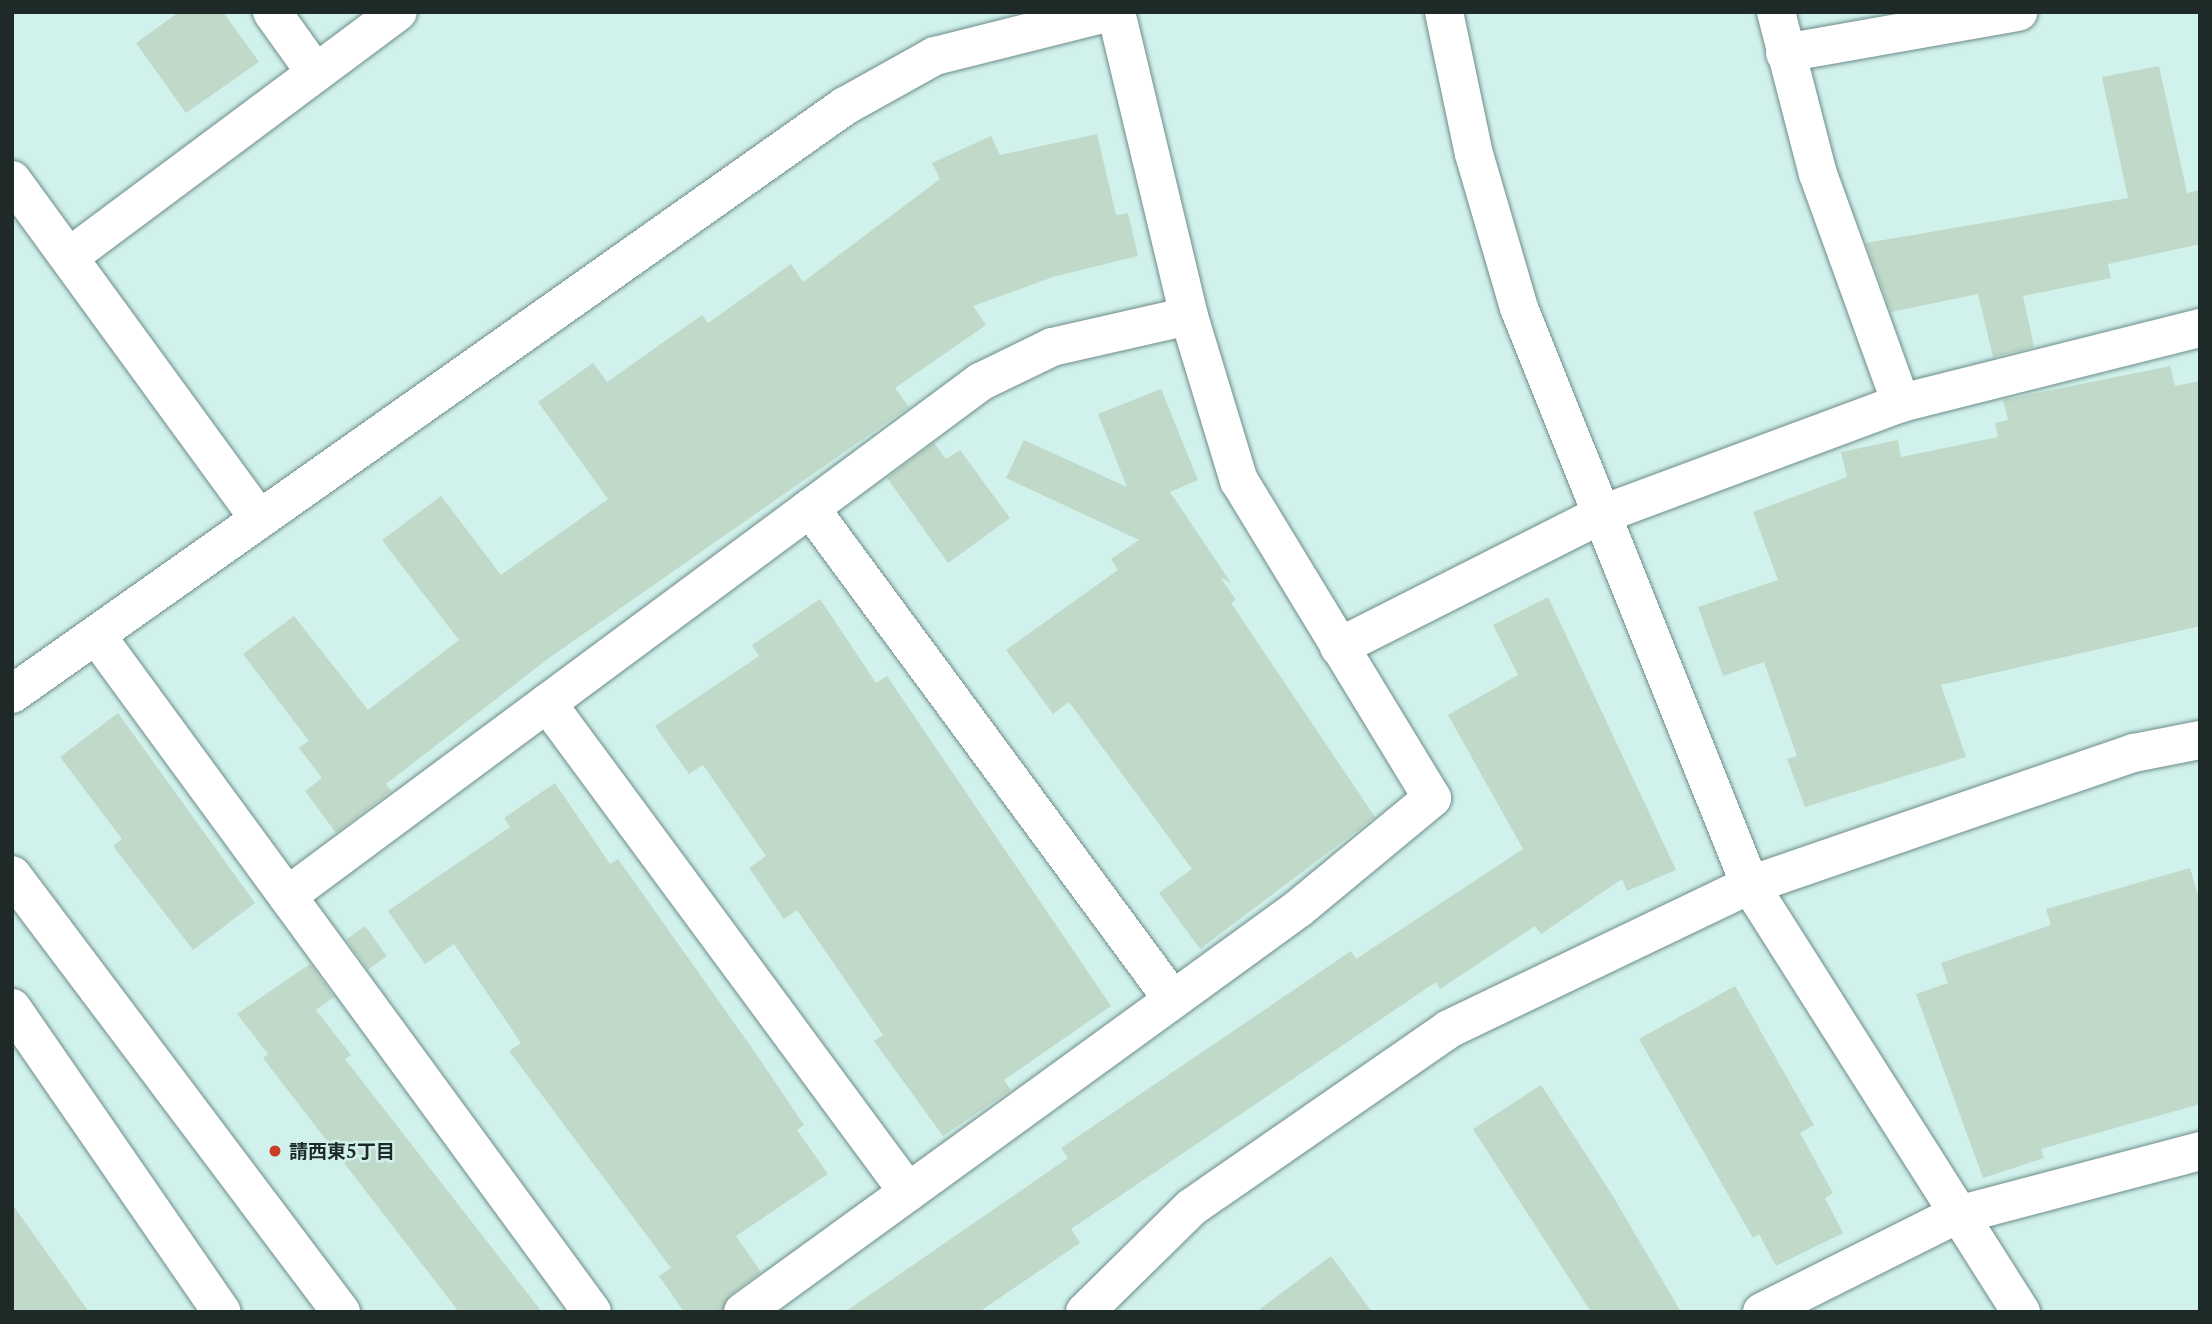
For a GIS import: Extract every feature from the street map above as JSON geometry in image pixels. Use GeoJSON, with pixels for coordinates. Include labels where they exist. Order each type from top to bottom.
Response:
{"type":"FeatureCollection","features":[{"type":"Feature","properties":{"kind":"street"},"geometry":{"type":"LineString","coordinates":[[272,12],[315,72]]}},
{"type":"Feature","properties":{"kind":"street"},"geometry":{"type":"LineString","coordinates":[[69,257],[398,12]]}},
{"type":"Feature","properties":{"kind":"street"},"geometry":{"type":"LineString","coordinates":[[12,694],[845,106],[935,56],[1110,12]]}},
{"type":"Feature","properties":{"kind":"street"},"geometry":{"type":"LineString","coordinates":[[743,1312],[1298,909],[1432,798],[1239,481],[1189,316],[1116,12]]}},
{"type":"Feature","properties":{"kind":"street"},"geometry":{"type":"LineString","coordinates":[[1444,12],[1474,154],[1519,308],[1750,885],[1954,1216],[2021,1312]]}},
{"type":"Feature","properties":{"kind":"street"},"geometry":{"type":"LineString","coordinates":[[1776,12],[1818,174],[1900,403]]}},
{"type":"Feature","properties":{"kind":"street"},"geometry":{"type":"LineString","coordinates":[[1785,53],[2018,12]]}},
{"type":"Feature","properties":{"kind":"street"},"geometry":{"type":"LineString","coordinates":[[12,180],[260,519]]}},
{"type":"Feature","properties":{"kind":"street"},"geometry":{"type":"LineString","coordinates":[[287,896],[980,382],[1052,347],[1189,316]]}},
{"type":"Feature","properties":{"kind":"street"},"geometry":{"type":"LineString","coordinates":[[1339,647],[1600,515],[1900,403],[2200,328]]}},
{"type":"Feature","properties":{"kind":"street"},"geometry":{"type":"LineString","coordinates":[[810,508],[1173,1000]]}},
{"type":"Feature","properties":{"kind":"street"},"geometry":{"type":"LineString","coordinates":[[96,635],[592,1312]]}},
{"type":"Feature","properties":{"kind":"street"},"geometry":{"type":"LineString","coordinates":[[547,703],[908,1192]]}},
{"type":"Feature","properties":{"kind":"street"},"geometry":{"type":"LineString","coordinates":[[1085,1312],[1192,1207],[1449,1029],[1750,885],[2134,753],[2200,740]]}},
{"type":"Feature","properties":{"kind":"street"},"geometry":{"type":"LineString","coordinates":[[12,875],[341,1312]]}},
{"type":"Feature","properties":{"kind":"street"},"geometry":{"type":"LineString","coordinates":[[12,1008],[222,1312]]}},
{"type":"Feature","properties":{"kind":"street"},"geometry":{"type":"LineString","coordinates":[[1762,1312],[1954,1216],[2200,1151]]}},
{"type":"Feature","properties":{"kind":"building"},"geometry":{"type":"Polygon","coordinates":[[[179,12],[223,12],[259,62],[186,113],[136,43],[179,12]]]}},
{"type":"Feature","properties":{"kind":"building"},"geometry":{"type":"Polygon","coordinates":[[[2159,66],[2187,193],[2200,190],[2200,244],[2108,264],[2111,278],[2023,296],[2034,347],[1993,357],[1978,294],[1891,312],[1866,243],[2128,198],[2102,77],[2159,66]]]}},
{"type":"Feature","properties":{"kind":"building"},"geometry":{"type":"Polygon","coordinates":[[[1097,134],[1116,215],[1128,213],[1138,256],[1053,277],[973,306],[986,325],[895,388],[909,407],[549,658],[386,784],[391,791],[336,833],[305,791],[322,778],[299,748],[309,741],[243,654],[294,616],[368,710],[459,640],[382,540],[441,496],[501,575],[608,499],[538,402],[593,363],[607,382],[702,315],[708,323],[791,264],[803,282],[940,179],[932,163],[991,136],[1000,155],[1097,134]]]}},
{"type":"Feature","properties":{"kind":"building"},"geometry":{"type":"Polygon","coordinates":[[[2170,366],[2175,386],[2200,381],[2200,626],[1941,685],[1966,757],[1805,807],[1787,759],[1797,756],[1764,662],[1723,676],[1698,607],[1778,580],[1753,512],[1847,477],[1841,452],[1898,440],[1901,457],[1998,437],[1995,423],[2008,420],[2003,400],[2170,366]]]}},
{"type":"Feature","properties":{"kind":"building"},"geometry":{"type":"Polygon","coordinates":[[[1161,389],[1198,480],[1170,492],[1231,583],[1220,577],[1236,600],[1231,603],[1375,817],[1200,949],[1159,893],[1192,869],[1069,702],[1053,714],[1006,650],[1118,570],[1111,559],[1139,540],[1006,478],[1024,440],[1127,487],[1098,414],[1161,389]]]}},
{"type":"Feature","properties":{"kind":"building"},"geometry":{"type":"Polygon","coordinates":[[[934,443],[946,459],[960,450],[1010,518],[948,563],[887,478],[934,443]]]}},
{"type":"Feature","properties":{"kind":"building"},"geometry":{"type":"Polygon","coordinates":[[[1548,597],[1676,870],[1627,891],[1622,879],[1541,934],[1535,926],[1440,989],[1436,982],[1071,1229],[1080,1243],[979,1312],[845,1312],[1068,1158],[1061,1148],[1351,951],[1356,959],[1523,849],[1448,715],[1518,675],[1493,625],[1548,597]]]}},
{"type":"Feature","properties":{"kind":"building"},"geometry":{"type":"Polygon","coordinates":[[[820,599],[876,683],[887,676],[1111,1006],[1004,1080],[1011,1090],[943,1136],[874,1041],[883,1035],[797,910],[784,919],[749,868],[766,856],[703,765],[689,774],[655,726],[759,656],[752,645],[820,599]]]}},
{"type":"Feature","properties":{"kind":"building"},"geometry":{"type":"Polygon","coordinates":[[[118,713],[255,903],[193,950],[113,846],[122,839],[60,757],[118,713]]]}},
{"type":"Feature","properties":{"kind":"building"},"geometry":{"type":"Polygon","coordinates":[[[555,783],[610,864],[618,859],[752,1048],[804,1125],[797,1130],[828,1174],[736,1236],[761,1272],[730,1295],[722,1312],[684,1312],[659,1276],[671,1268],[509,1051],[521,1043],[454,944],[425,964],[388,911],[510,827],[504,818],[555,783]]]}},
{"type":"Feature","properties":{"kind":"building"},"geometry":{"type":"Polygon","coordinates":[[[2190,868],[2200,902],[2200,1104],[2041,1149],[2044,1158],[1983,1178],[1916,994],[1948,983],[1941,963],[2051,925],[2046,909],[2190,868]]]}},
{"type":"Feature","properties":{"kind":"building"},"geometry":{"type":"Polygon","coordinates":[[[365,926],[387,956],[368,969],[346,940],[365,926]]]}},
{"type":"Feature","properties":{"kind":"building"},"geometry":{"type":"Polygon","coordinates":[[[310,964],[334,997],[316,1010],[351,1055],[345,1059],[542,1312],[459,1312],[263,1058],[268,1054],[237,1014],[310,964]]]}},
{"type":"Feature","properties":{"kind":"building"},"geometry":{"type":"Polygon","coordinates":[[[1735,986],[1814,1125],[1800,1133],[1833,1193],[1825,1198],[1843,1233],[1776,1266],[1759,1234],[1753,1238],[1639,1039],[1735,986]]]}},
{"type":"Feature","properties":{"kind":"building"},"geometry":{"type":"Polygon","coordinates":[[[1541,1085],[1611,1193],[1681,1312],[1591,1312],[1473,1129],[1541,1085]]]}},
{"type":"Feature","properties":{"kind":"building"},"geometry":{"type":"Polygon","coordinates":[[[12,1204],[89,1312],[12,1312],[12,1204]]]}},
{"type":"Feature","properties":{"kind":"building"},"geometry":{"type":"Polygon","coordinates":[[[1331,1256],[1372,1312],[1256,1312],[1331,1256]]]}},
{"type":"Feature","properties":{"kind":"place","name":"請西東5丁目"},"geometry":{"type":"Point","coordinates":[275,1151]}}]}
